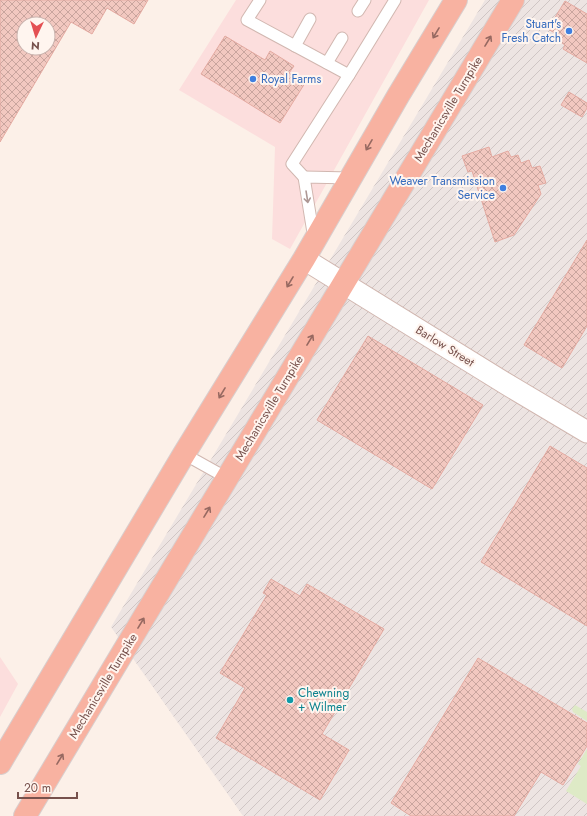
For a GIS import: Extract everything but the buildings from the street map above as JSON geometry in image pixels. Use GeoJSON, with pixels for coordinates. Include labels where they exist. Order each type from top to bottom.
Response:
{"type":"FeatureCollection","features":[{"type":"Feature","properties":{"kind":"highway"},"geometry":{"type":"LineString","coordinates":[[0,763],[184,454],[309,250],[456,0]]}},
{"type":"Feature","properties":{"kind":"highway","name":"Mechanicsville Turnpike"},"geometry":{"type":"LineString","coordinates":[[25,816],[513,0]]}},
{"type":"Feature","properties":{"kind":"street","name":"Barlow Street"},"geometry":{"type":"LineString","coordinates":[[309,250],[344,284],[508,385],[586,429]]}},
{"type":"Feature","properties":{"kind":"lane"},"geometry":{"type":"LineString","coordinates":[[260,0],[247,20],[349,75]]}},
{"type":"Feature","properties":{"kind":"lane"},"geometry":{"type":"LineString","coordinates":[[358,11],[365,0]]}},
{"type":"Feature","properties":{"kind":"lane"},"geometry":{"type":"LineString","coordinates":[[309,250],[304,177],[292,164],[395,0]]}},
{"type":"Feature","properties":{"kind":"lane"},"geometry":{"type":"LineString","coordinates":[[295,46],[310,19]]}},
{"type":"Feature","properties":{"kind":"lane"},"geometry":{"type":"LineString","coordinates":[[327,63],[342,38]]}},
{"type":"Feature","properties":{"kind":"lane"},"geometry":{"type":"LineString","coordinates":[[304,177],[351,178]]}},
{"type":"Feature","properties":{"kind":"lane"},"geometry":{"type":"LineString","coordinates":[[184,454],[227,478]]}},
{"type":"Feature","properties":{"kind":"shaded area"},"geometry":{"type":"Polygon","coordinates":[[[236,0],[429,0],[290,249],[272,239],[275,147],[179,90],[236,0]]]}},
{"type":"Feature","properties":{"kind":"shaded area"},"geometry":{"type":"Polygon","coordinates":[[[485,0],[587,0],[587,816],[243,816],[111,627],[485,0]]]}},
{"type":"Feature","properties":{"kind":"shaded area"},"geometry":{"type":"Polygon","coordinates":[[[0,657],[18,684],[0,717],[0,657]]]}},
{"type":"Feature","properties":{"kind":"green space"},"geometry":{"type":"Polygon","coordinates":[[[575,705],[587,712],[587,721],[573,712],[572,709],[575,705]]]}},
{"type":"Feature","properties":{"kind":"green space"},"geometry":{"type":"Polygon","coordinates":[[[587,749],[587,804],[566,791],[581,766],[578,764],[587,749]]]}},
{"type":"Feature","properties":{"kind":"place","name":"Stuart's Fresh Catch"},"geometry":{"type":"Point","coordinates":[569,31]}},
{"type":"Feature","properties":{"kind":"place","name":"Royal Farms"},"geometry":{"type":"Point","coordinates":[253,79]}},
{"type":"Feature","properties":{"kind":"place","name":"Weaver Transmission Service"},"geometry":{"type":"Point","coordinates":[503,188]}},
{"type":"Feature","properties":{"kind":"place","name":"Chewning + Wilmer"},"geometry":{"type":"Point","coordinates":[290,700]}}]}
